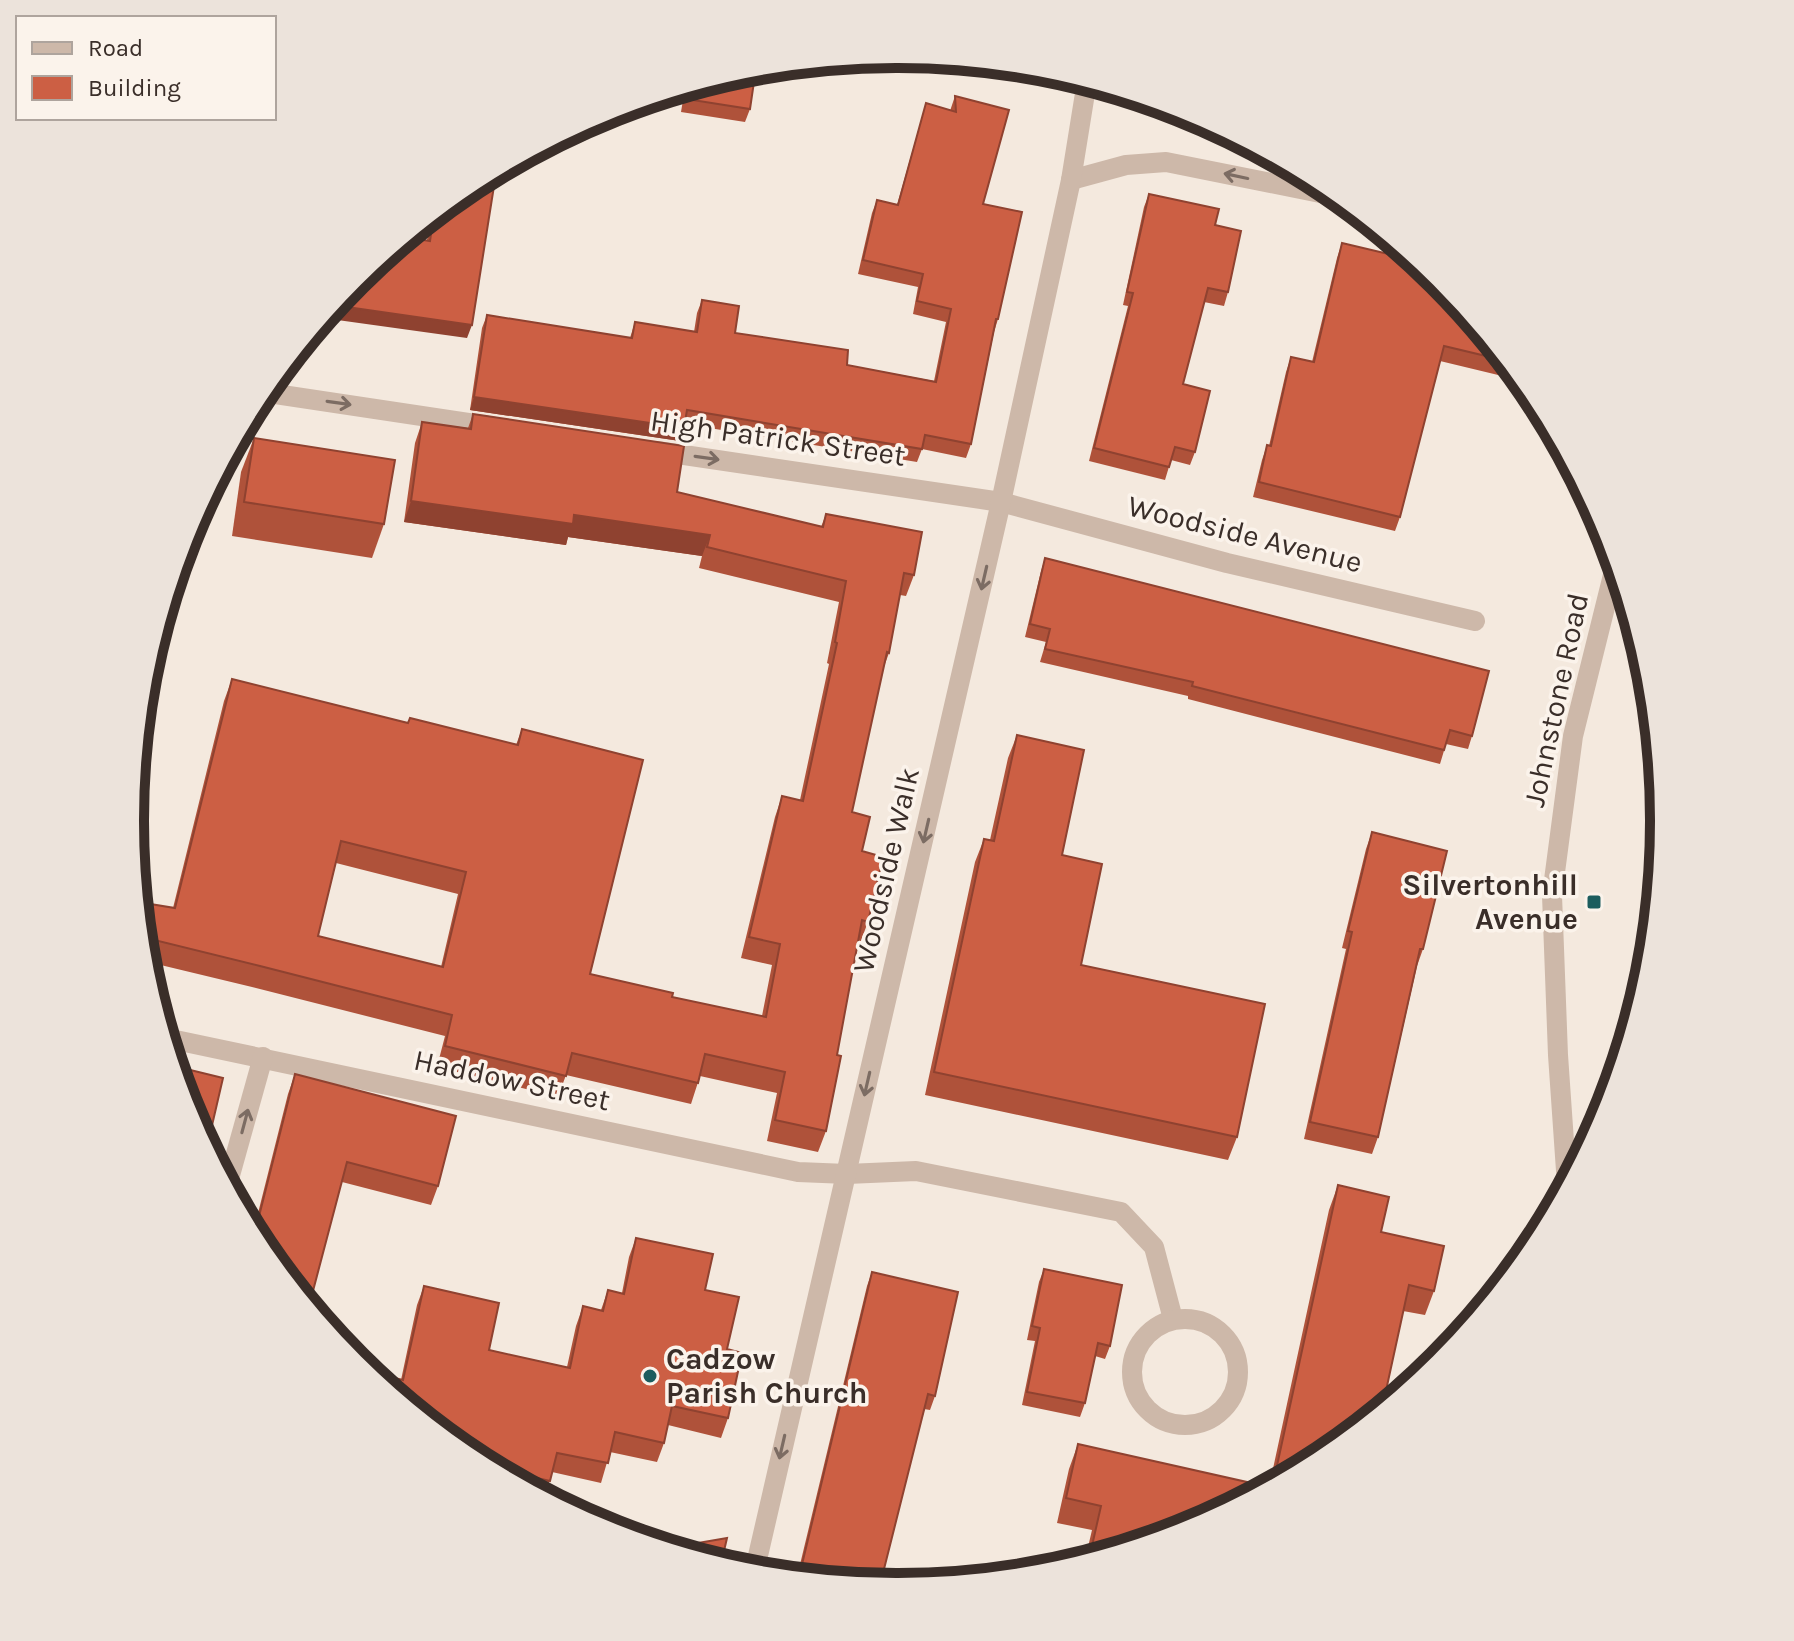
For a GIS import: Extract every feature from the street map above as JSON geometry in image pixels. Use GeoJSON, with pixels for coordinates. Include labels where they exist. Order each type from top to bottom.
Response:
{"type":"FeatureCollection","features":[{"type":"Feature","properties":{"kind":"street","name":"Woodside Walk"},"geometry":{"type":"LineString","coordinates":[[757,1560],[1001,502],[1071,180],[1085,92]]}},
{"type":"Feature","properties":{"kind":"street"},"geometry":{"type":"LineString","coordinates":[[1071,180],[1126,165],[1166,162],[1308,191]]}},
{"type":"Feature","properties":{"kind":"street"},"geometry":{"type":"LineString","coordinates":[[277,394],[514,429]]}},
{"type":"Feature","properties":{"kind":"street","name":"High Patrick Street"},"geometry":{"type":"LineString","coordinates":[[639,448],[1001,502]]}},
{"type":"Feature","properties":{"kind":"street","name":"Woodside Avenue"},"geometry":{"type":"LineString","coordinates":[[1001,502],[1227,563],[1475,621]]}},
{"type":"Feature","properties":{"kind":"street","name":"Johnstone Road"},"geometry":{"type":"LineString","coordinates":[[1566,1165],[1552,895],[1573,736],[1611,583]]}},
{"type":"Feature","properties":{"kind":"street","name":"Haddow Street"},"geometry":{"type":"LineString","coordinates":[[178,1040],[798,1172],[847,1174],[916,1171],[1121,1212],[1154,1247],[1173,1319]]}},
{"type":"Feature","properties":{"kind":"street"},"geometry":{"type":"LineString","coordinates":[[231,1171],[263,1057]]}},
{"type":"Feature","properties":{"kind":"street"},"geometry":{"type":"LineString","coordinates":[[1173,1319],[1199,1319],[1222,1332],[1236,1353],[1238,1379],[1229,1403],[1210,1420],[1184,1426],[1159,1420],[1140,1402],[1131,1378],[1134,1352],[1150,1331],[1173,1319]]}},
{"type":"Feature","properties":{"kind":"building"},"geometry":{"type":"Polygon","coordinates":[[[754,81],[750,109],[686,99],[702,94],[754,81]]]}},
{"type":"Feature","properties":{"kind":"building"},"geometry":{"type":"Polygon","coordinates":[[[955,96],[1009,110],[983,204],[1022,212],[996,319],[971,444],[925,435],[922,449],[687,410],[684,428],[474,397],[487,315],[632,338],[635,322],[697,332],[702,300],[739,306],[735,333],[848,350],[847,365],[936,382],[951,309],[917,301],[923,274],[863,260],[877,200],[898,205],[926,103],[956,112],[955,96]]]}},
{"type":"Feature","properties":{"kind":"building"},"geometry":{"type":"Polygon","coordinates":[[[494,186],[472,325],[347,307],[420,239],[430,241],[432,230],[494,186]]]}},
{"type":"Feature","properties":{"kind":"building"},"geometry":{"type":"Polygon","coordinates":[[[1149,194],[1219,209],[1215,225],[1241,231],[1228,292],[1208,288],[1183,384],[1210,391],[1195,452],[1175,447],[1169,467],[1094,448],[1133,293],[1127,292],[1149,194]]]}},
{"type":"Feature","properties":{"kind":"building"},"geometry":{"type":"Polygon","coordinates":[[[1342,243],[1393,255],[1429,288],[1490,357],[1444,346],[1400,517],[1259,482],[1267,445],[1271,446],[1291,357],[1314,362],[1342,243]]]}},
{"type":"Feature","properties":{"kind":"building"},"geometry":{"type":"Polygon","coordinates":[[[473,414],[684,446],[677,492],[823,527],[826,514],[922,532],[914,575],[904,573],[852,812],[870,817],[862,851],[883,857],[868,922],[862,920],[826,1131],[775,1120],[785,1072],[705,1054],[698,1083],[572,1053],[566,1076],[445,1046],[452,1015],[155,940],[149,904],[175,908],[232,679],[408,723],[410,718],[518,745],[522,729],[643,760],[590,974],[673,993],[672,997],[766,1017],[780,944],[749,937],[782,796],[803,801],[837,643],[846,581],[707,547],[710,535],[574,515],[573,524],[411,501],[422,422],[471,429],[473,414]],[[341,841],[318,936],[443,967],[466,872],[341,841]]]}},
{"type":"Feature","properties":{"kind":"building"},"geometry":{"type":"Polygon","coordinates":[[[254,438],[395,460],[384,524],[244,502],[254,438]]]}},
{"type":"Feature","properties":{"kind":"building"},"geometry":{"type":"Polygon","coordinates":[[[1045,558],[1489,671],[1472,736],[1450,730],[1444,750],[1192,686],[1193,682],[1045,649],[1050,629],[1030,624],[1045,558]]]}},
{"type":"Feature","properties":{"kind":"building"},"geometry":{"type":"Polygon","coordinates":[[[1017,735],[1084,750],[1062,855],[1102,864],[1081,965],[1265,1004],[1237,1137],[934,1072],[984,839],[994,841],[1017,735]]]}},
{"type":"Feature","properties":{"kind":"building"},"geometry":{"type":"Polygon","coordinates":[[[1372,832],[1447,851],[1423,949],[1420,949],[1378,1137],[1310,1122],[1352,932],[1348,931],[1372,832]]]}},
{"type":"Feature","properties":{"kind":"building"},"geometry":{"type":"Polygon","coordinates":[[[187,1069],[223,1078],[211,1129],[187,1069]]]}},
{"type":"Feature","properties":{"kind":"building"},"geometry":{"type":"Polygon","coordinates":[[[295,1074],[456,1116],[438,1186],[347,1162],[312,1294],[258,1219],[295,1074]]]}},
{"type":"Feature","properties":{"kind":"building"},"geometry":{"type":"Polygon","coordinates":[[[1338,1185],[1389,1197],[1381,1232],[1444,1246],[1434,1291],[1409,1285],[1386,1392],[1315,1446],[1276,1470],[1338,1185]]]}},
{"type":"Feature","properties":{"kind":"building","name":"Cadzow Parish Church"},"geometry":{"type":"Polygon","coordinates":[[[636,1238],[713,1254],[705,1290],[739,1297],[727,1349],[742,1353],[728,1418],[672,1406],[664,1443],[615,1432],[608,1463],[557,1453],[550,1481],[529,1476],[479,1446],[391,1377],[403,1380],[424,1286],[499,1303],[489,1350],[570,1368],[583,1306],[603,1311],[608,1290],[624,1294],[636,1238]]]}},
{"type":"Feature","properties":{"kind":"building"},"geometry":{"type":"Polygon","coordinates":[[[1044,1269],[1122,1285],[1110,1346],[1098,1343],[1085,1403],[1027,1392],[1040,1328],[1032,1326],[1044,1269]]]}},
{"type":"Feature","properties":{"kind":"building"},"geometry":{"type":"Polygon","coordinates":[[[872,1272],[958,1292],[935,1396],[928,1394],[883,1572],[801,1567],[872,1272]]]}},
{"type":"Feature","properties":{"kind":"building"},"geometry":{"type":"Polygon","coordinates":[[[1078,1444],[1252,1483],[1185,1516],[1092,1547],[1101,1506],[1066,1498],[1078,1444]]]}},
{"type":"Feature","properties":{"kind":"building"},"geometry":{"type":"Polygon","coordinates":[[[727,1538],[724,1552],[692,1544],[727,1538]]]}},
{"type":"Feature","properties":{"kind":"place","name":"Silvertonhill Avenue"},"geometry":{"type":"Point","coordinates":[1594,902]}},
{"type":"Feature","properties":{"kind":"place","name":"Cadzow Parish Church"},"geometry":{"type":"Point","coordinates":[650,1376]}}]}
